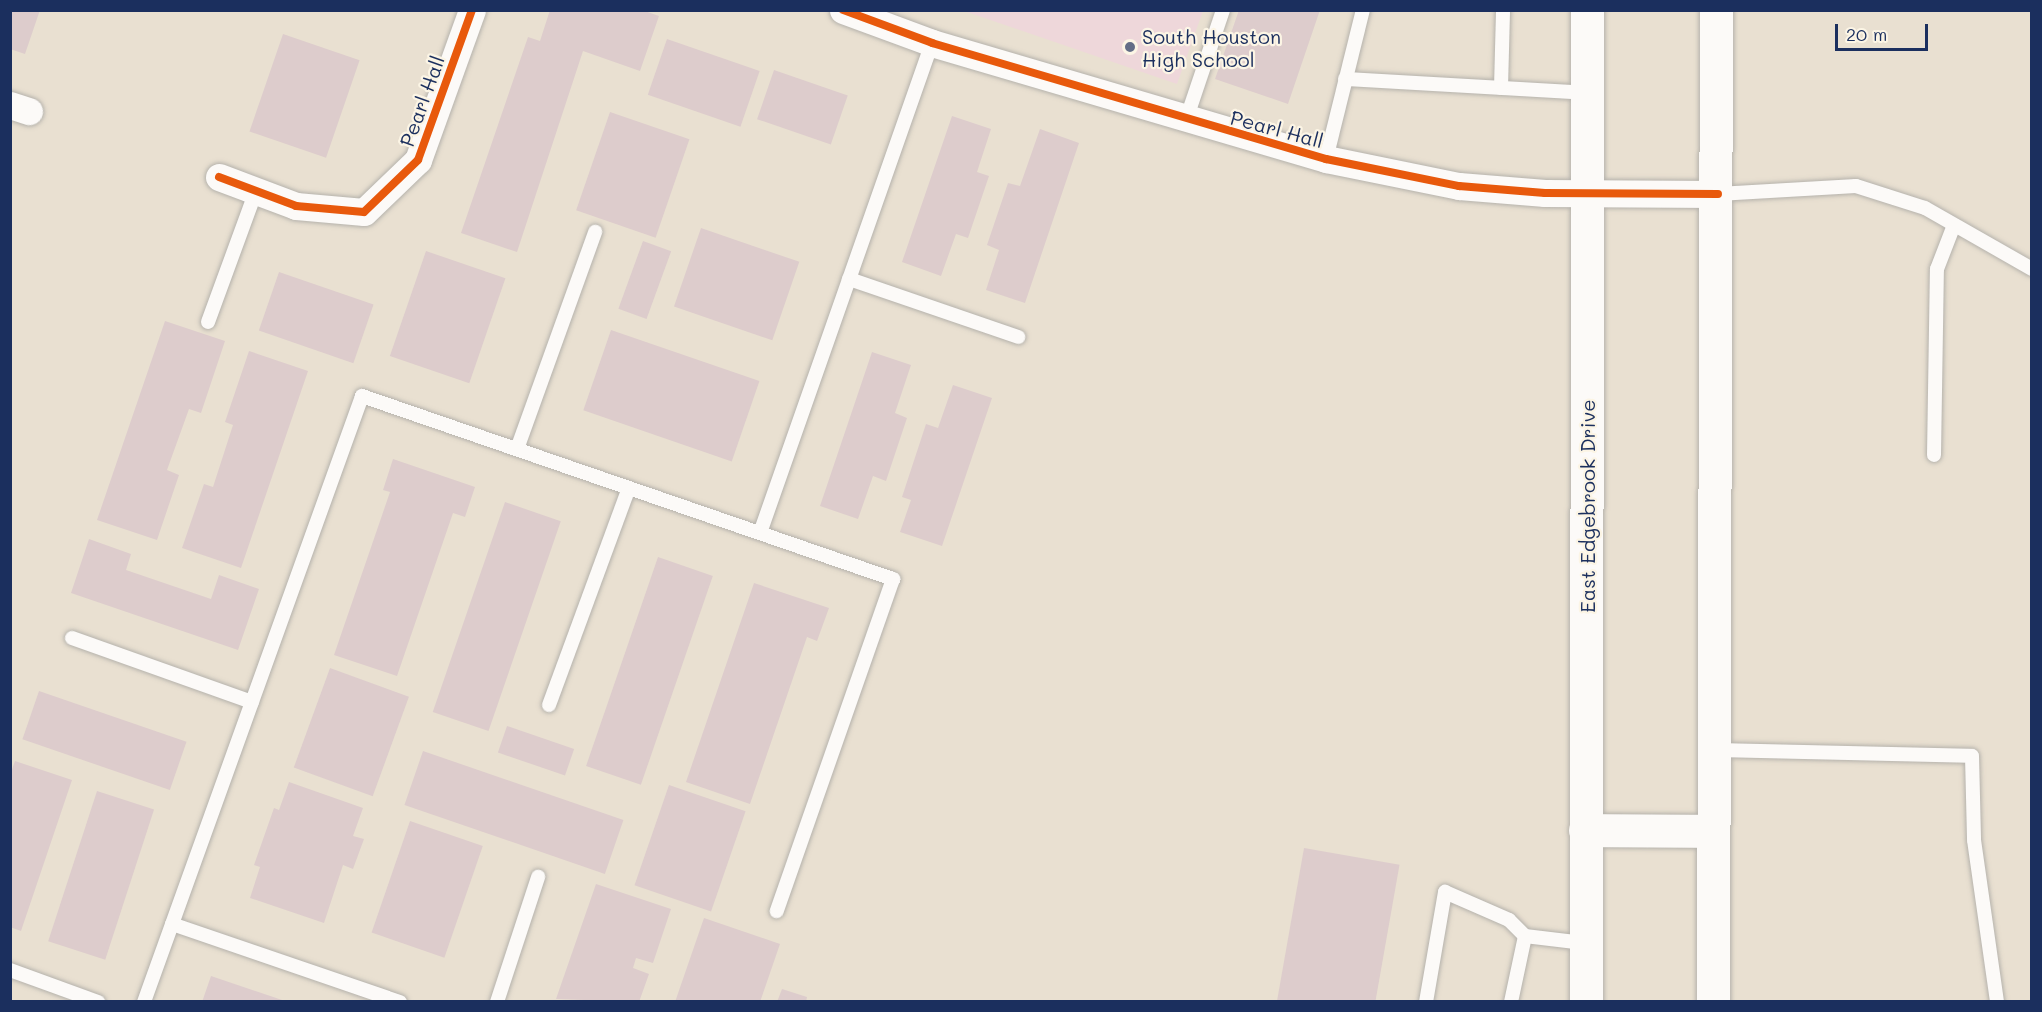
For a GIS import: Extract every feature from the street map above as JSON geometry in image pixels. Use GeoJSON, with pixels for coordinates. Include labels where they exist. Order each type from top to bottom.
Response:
{"type":"FeatureCollection","features":[{"type":"Feature","properties":{"kind":"main road","name":"East Edgebrook Drive"},"geometry":{"type":"LineString","coordinates":[[1586,1002],[1584,943],[1587,10]]}},
{"type":"Feature","properties":{"kind":"main road"},"geometry":{"type":"LineString","coordinates":[[1713,1002],[1718,194],[1716,10]]}},
{"type":"Feature","properties":{"kind":"main road"},"geometry":{"type":"LineString","coordinates":[[1585,830],[1713,831]]}},
{"type":"Feature","properties":{"kind":"street","name":"Pearl Hall"},"geometry":{"type":"LineString","coordinates":[[219,177],[296,206],[364,212],[418,160],[472,10]]}},
{"type":"Feature","properties":{"kind":"street","name":"Pearl Hall"},"geometry":{"type":"LineString","coordinates":[[843,10],[932,43],[1186,120],[1326,159],[1459,186],[1587,194],[1718,194]]}},
{"type":"Feature","properties":{"kind":"lane"},"geometry":{"type":"LineString","coordinates":[[1186,120],[1222,10]]}},
{"type":"Feature","properties":{"kind":"lane"},"geometry":{"type":"LineString","coordinates":[[1326,159],[1363,10]]}},
{"type":"Feature","properties":{"kind":"lane"},"geometry":{"type":"LineString","coordinates":[[1501,88],[1503,10]]}},
{"type":"Feature","properties":{"kind":"lane"},"geometry":{"type":"LineString","coordinates":[[760,533],[932,43]]}},
{"type":"Feature","properties":{"kind":"lane"},"geometry":{"type":"LineString","coordinates":[[1345,79],[1587,93]]}},
{"type":"Feature","properties":{"kind":"lane"},"geometry":{"type":"LineString","coordinates":[[1718,194],[1856,186],[1924,208],[2031,269]]}},
{"type":"Feature","properties":{"kind":"lane"},"geometry":{"type":"LineString","coordinates":[[208,322],[256,191]]}},
{"type":"Feature","properties":{"kind":"lane"},"geometry":{"type":"LineString","coordinates":[[1934,455],[1937,269],[1954,225]]}},
{"type":"Feature","properties":{"kind":"lane"},"geometry":{"type":"LineString","coordinates":[[517,449],[595,232]]}},
{"type":"Feature","properties":{"kind":"lane"},"geometry":{"type":"LineString","coordinates":[[849,279],[1018,337]]}},
{"type":"Feature","properties":{"kind":"lane"},"geometry":{"type":"LineString","coordinates":[[144,1002],[362,396],[893,579],[777,911]]}},
{"type":"Feature","properties":{"kind":"lane"},"geometry":{"type":"LineString","coordinates":[[549,705],[629,488]]}},
{"type":"Feature","properties":{"kind":"lane"},"geometry":{"type":"LineString","coordinates":[[72,638],[252,702]]}},
{"type":"Feature","properties":{"kind":"lane"},"geometry":{"type":"LineString","coordinates":[[1713,750],[1972,756],[1974,840],[1997,1002]]}},
{"type":"Feature","properties":{"kind":"lane"},"geometry":{"type":"LineString","coordinates":[[497,1002],[538,877]]}},
{"type":"Feature","properties":{"kind":"lane"},"geometry":{"type":"LineString","coordinates":[[1426,1002],[1445,892],[1509,920],[1525,936],[1584,943]]}},
{"type":"Feature","properties":{"kind":"lane"},"geometry":{"type":"LineString","coordinates":[[172,924],[400,1002]]}},
{"type":"Feature","properties":{"kind":"lane"},"geometry":{"type":"LineString","coordinates":[[1511,1002],[1525,936]]}},
{"type":"Feature","properties":{"kind":"lane"},"geometry":{"type":"LineString","coordinates":[[10,970],[98,1002]]}},
{"type":"Feature","properties":{"kind":"shaded area","name":"South Houston High School"},"geometry":{"type":"Polygon","coordinates":[[[964,11],[1203,11],[1177,84],[964,11]]]}},
{"type":"Feature","properties":{"kind":"building"},"geometry":{"type":"Polygon","coordinates":[[[10,10],[40,10],[25,54],[10,49],[10,10]]]}},
{"type":"Feature","properties":{"kind":"building"},"geometry":{"type":"Polygon","coordinates":[[[550,10],[642,10],[659,16],[640,71],[583,51],[517,252],[461,233],[528,37],[540,41],[550,10]]]}},
{"type":"Feature","properties":{"kind":"building"},"geometry":{"type":"Polygon","coordinates":[[[1239,10],[1320,10],[1288,104],[1215,79],[1239,10]]]}},
{"type":"Feature","properties":{"kind":"building"},"geometry":{"type":"Polygon","coordinates":[[[283,34],[360,60],[326,158],[249,131],[283,34]]]}},
{"type":"Feature","properties":{"kind":"building"},"geometry":{"type":"Polygon","coordinates":[[[667,39],[760,71],[740,127],[648,95],[667,39]]]}},
{"type":"Feature","properties":{"kind":"building"},"geometry":{"type":"Polygon","coordinates":[[[774,70],[848,95],[831,145],[757,119],[774,70]]]}},
{"type":"Feature","properties":{"kind":"building"},"geometry":{"type":"Polygon","coordinates":[[[610,112],[689,139],[656,238],[576,210],[610,112]]]}},
{"type":"Feature","properties":{"kind":"building"},"geometry":{"type":"Polygon","coordinates":[[[952,116],[991,129],[977,172],[989,176],[968,238],[956,234],[941,276],[902,262],[952,116]]]}},
{"type":"Feature","properties":{"kind":"building"},"geometry":{"type":"Polygon","coordinates":[[[1040,129],[1079,143],[1025,303],[986,290],[999,250],[987,245],[1008,183],[1020,186],[1040,129]]]}},
{"type":"Feature","properties":{"kind":"building"},"geometry":{"type":"Polygon","coordinates":[[[701,228],[799,262],[772,340],[674,306],[701,228]]]}},
{"type":"Feature","properties":{"kind":"building"},"geometry":{"type":"Polygon","coordinates":[[[643,241],[671,251],[647,319],[618,309],[643,241]]]}},
{"type":"Feature","properties":{"kind":"building"},"geometry":{"type":"Polygon","coordinates":[[[426,251],[505,278],[469,383],[390,356],[426,251]]]}},
{"type":"Feature","properties":{"kind":"building"},"geometry":{"type":"Polygon","coordinates":[[[279,272],[374,305],[353,363],[259,331],[279,272]]]}},
{"type":"Feature","properties":{"kind":"building"},"geometry":{"type":"Polygon","coordinates":[[[165,321],[225,341],[201,413],[189,409],[167,470],[179,475],[157,540],[97,520],[165,321]]]}},
{"type":"Feature","properties":{"kind":"building"},"geometry":{"type":"Polygon","coordinates":[[[611,330],[759,381],[732,461],[583,410],[611,330]]]}},
{"type":"Feature","properties":{"kind":"building"},"geometry":{"type":"Polygon","coordinates":[[[249,351],[308,371],[241,568],[182,548],[204,484],[213,487],[233,425],[225,422],[249,351]]]}},
{"type":"Feature","properties":{"kind":"building"},"geometry":{"type":"Polygon","coordinates":[[[872,352],[911,365],[895,413],[907,418],[886,481],[873,476],[858,519],[820,506],[872,352]]]}},
{"type":"Feature","properties":{"kind":"building"},"geometry":{"type":"Polygon","coordinates":[[[953,385],[992,398],[942,546],[900,532],[911,500],[902,497],[926,424],[938,428],[953,385]]]}},
{"type":"Feature","properties":{"kind":"building"},"geometry":{"type":"Polygon","coordinates":[[[393,459],[475,487],[465,517],[453,513],[397,676],[334,655],[390,492],[383,490],[393,459]]]}},
{"type":"Feature","properties":{"kind":"building"},"geometry":{"type":"Polygon","coordinates":[[[505,502],[561,521],[489,731],[433,712],[505,502]]]}},
{"type":"Feature","properties":{"kind":"building"},"geometry":{"type":"Polygon","coordinates":[[[89,539],[131,554],[126,570],[211,599],[219,575],[259,589],[238,650],[71,593],[89,539]]]}},
{"type":"Feature","properties":{"kind":"building"},"geometry":{"type":"Polygon","coordinates":[[[658,557],[713,576],[641,785],[586,766],[658,557]]]}},
{"type":"Feature","properties":{"kind":"building"},"geometry":{"type":"Polygon","coordinates":[[[754,583],[829,608],[817,641],[807,637],[750,804],[686,782],[754,583]]]}},
{"type":"Feature","properties":{"kind":"building"},"geometry":{"type":"Polygon","coordinates":[[[330,668],[409,697],[373,796],[294,768],[330,668]]]}},
{"type":"Feature","properties":{"kind":"building"},"geometry":{"type":"Polygon","coordinates":[[[39,691],[187,742],[170,790],[22,739],[39,691]]]}},
{"type":"Feature","properties":{"kind":"building"},"geometry":{"type":"Polygon","coordinates":[[[507,726],[574,749],[565,776],[498,752],[507,726]]]}},
{"type":"Feature","properties":{"kind":"building"},"geometry":{"type":"Polygon","coordinates":[[[423,751],[623,820],[605,874],[404,805],[423,751]]]}},
{"type":"Feature","properties":{"kind":"building"},"geometry":{"type":"Polygon","coordinates":[[[15,761],[72,780],[21,931],[10,927],[10,775],[15,761]]]}},
{"type":"Feature","properties":{"kind":"building"},"geometry":{"type":"Polygon","coordinates":[[[289,782],[363,808],[353,836],[364,839],[353,869],[343,865],[324,923],[250,898],[260,867],[254,865],[274,808],[279,810],[289,782]]]}},
{"type":"Feature","properties":{"kind":"building"},"geometry":{"type":"Polygon","coordinates":[[[669,785],[746,811],[711,912],[634,885],[669,785]]]}},
{"type":"Feature","properties":{"kind":"building"},"geometry":{"type":"Polygon","coordinates":[[[97,791],[154,810],[105,960],[48,941],[97,791]]]}},
{"type":"Feature","properties":{"kind":"building"},"geometry":{"type":"Polygon","coordinates":[[[410,821],[483,846],[444,958],[372,933],[410,821]]]}},
{"type":"Feature","properties":{"kind":"building"},"geometry":{"type":"Polygon","coordinates":[[[1304,848],[1400,865],[1375,1002],[1277,1002],[1304,848]]]}},
{"type":"Feature","properties":{"kind":"building"},"geometry":{"type":"Polygon","coordinates":[[[596,884],[671,909],[653,963],[636,958],[633,968],[649,974],[639,1002],[556,999],[596,884]]]}},
{"type":"Feature","properties":{"kind":"building"},"geometry":{"type":"Polygon","coordinates":[[[704,918],[780,944],[760,1002],[675,1002],[704,918]]]}},
{"type":"Feature","properties":{"kind":"building"},"geometry":{"type":"Polygon","coordinates":[[[211,976],[285,1001],[285,1002],[202,1002],[211,976]]]}},
{"type":"Feature","properties":{"kind":"building"},"geometry":{"type":"Polygon","coordinates":[[[782,989],[807,997],[806,1002],[777,1002],[782,989]]]}},
{"type":"Feature","properties":{"kind":"cycle path"},"geometry":{"type":"LineString","coordinates":[[219,177],[296,206],[364,212],[418,160],[472,10]]}},
{"type":"Feature","properties":{"kind":"cycle path"},"geometry":{"type":"LineString","coordinates":[[843,10],[932,43],[1326,159],[1459,186],[1545,193],[1718,194]]}},
{"type":"Feature","properties":{"kind":"place","name":"South Houston High School"},"geometry":{"type":"Point","coordinates":[1130,47]}}]}
